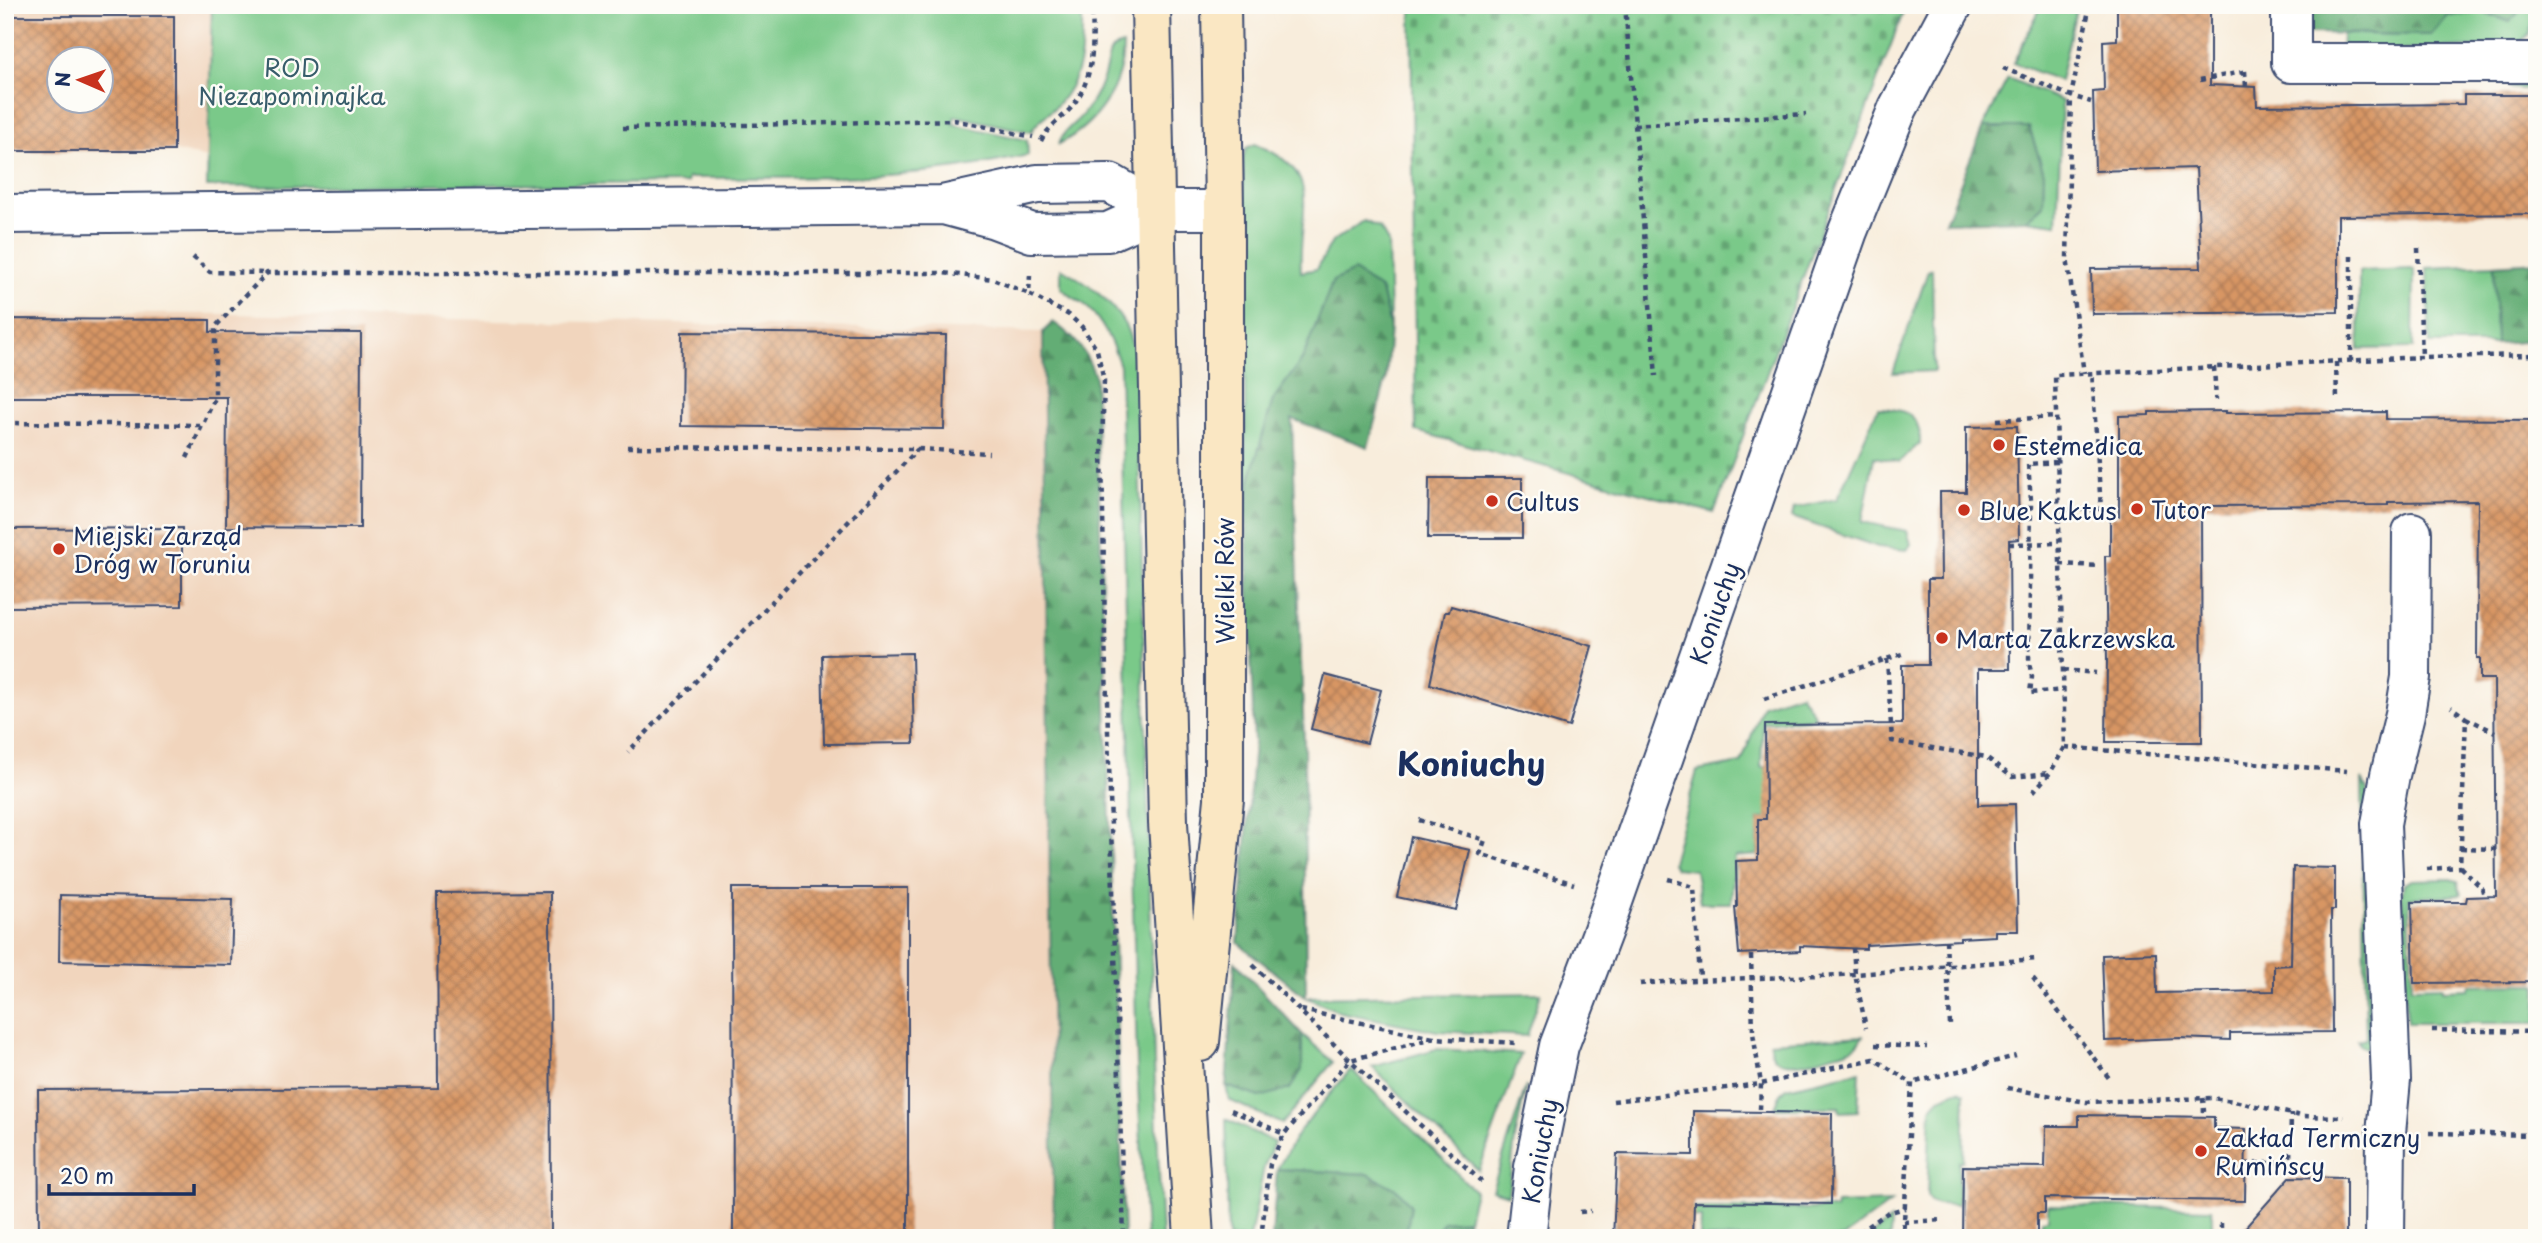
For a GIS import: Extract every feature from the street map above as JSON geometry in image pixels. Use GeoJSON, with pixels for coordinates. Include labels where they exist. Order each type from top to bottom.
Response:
{"type":"FeatureCollection","features":[{"type":"Feature","properties":{"kind":"street","name":"Wielki Rów"},"geometry":{"type":"LineString","coordinates":[[1151,5],[1168,823],[1195,1238]]}},
{"type":"Feature","properties":{"kind":"street","name":"Wielki Rów"},"geometry":{"type":"LineString","coordinates":[[1189,1155],[1224,799],[1224,210],[1221,5]]}},
{"type":"Feature","properties":{"kind":"street","name":"Koniuchy"},"geometry":{"type":"LineString","coordinates":[[1526,1238],[1534,1167],[1559,1046],[1603,930],[1848,231],[1898,108],[1953,5]]}},
{"type":"Feature","properties":{"kind":"street"},"geometry":{"type":"LineString","coordinates":[[2291,5],[2291,63],[2537,63]]}},
{"type":"Feature","properties":{"kind":"street"},"geometry":{"type":"LineString","coordinates":[[5,214],[942,205],[995,219],[1032,233],[1108,232],[1157,210],[1224,210]]}},
{"type":"Feature","properties":{"kind":"street"},"geometry":{"type":"LineString","coordinates":[[2385,1238],[2387,1125],[2391,1080],[2381,824],[2411,677],[2412,531]]}},
{"type":"Feature","properties":{"kind":"path"},"geometry":{"type":"LineString","coordinates":[[1625,5],[1656,376]]}},
{"type":"Feature","properties":{"kind":"path"},"geometry":{"type":"LineString","coordinates":[[2084,373],[2067,258],[2071,96],[2090,5]]}},
{"type":"Feature","properties":{"kind":"path"},"geometry":{"type":"LineString","coordinates":[[2003,68],[2091,102]]}},
{"type":"Feature","properties":{"kind":"path"},"geometry":{"type":"LineString","coordinates":[[2245,71],[2246,87]]}},
{"type":"Feature","properties":{"kind":"path"},"geometry":{"type":"LineString","coordinates":[[1634,125],[1806,114]]}},
{"type":"Feature","properties":{"kind":"path"},"geometry":{"type":"LineString","coordinates":[[623,128],[954,120],[1041,139]]}},
{"type":"Feature","properties":{"kind":"path"},"geometry":{"type":"LineString","coordinates":[[2418,248],[2422,358]]}},
{"type":"Feature","properties":{"kind":"path"},"geometry":{"type":"LineString","coordinates":[[2351,251],[2351,361]]}},
{"type":"Feature","properties":{"kind":"path"},"geometry":{"type":"LineString","coordinates":[[187,458],[215,398],[215,327],[267,272],[943,273],[993,279],[1029,294]]}},
{"type":"Feature","properties":{"kind":"path"},"geometry":{"type":"LineString","coordinates":[[2034,792],[2065,747],[2054,375],[2537,355]]}},
{"type":"Feature","properties":{"kind":"path"},"geometry":{"type":"LineString","coordinates":[[2336,362],[2337,399]]}},
{"type":"Feature","properties":{"kind":"path"},"geometry":{"type":"LineString","coordinates":[[1102,367],[1105,400],[1102,448],[1106,664],[1124,1238]]}},
{"type":"Feature","properties":{"kind":"path"},"geometry":{"type":"LineString","coordinates":[[2214,367],[2216,400]]}},
{"type":"Feature","properties":{"kind":"path"},"geometry":{"type":"LineString","coordinates":[[2058,510],[2101,509],[2092,373]]}},
{"type":"Feature","properties":{"kind":"path"},"geometry":{"type":"LineString","coordinates":[[1997,420],[2055,417]]}},
{"type":"Feature","properties":{"kind":"path"},"geometry":{"type":"LineString","coordinates":[[5,423],[202,425]]}},
{"type":"Feature","properties":{"kind":"path"},"geometry":{"type":"LineString","coordinates":[[627,447],[918,449],[989,453]]}},
{"type":"Feature","properties":{"kind":"path"},"geometry":{"type":"LineString","coordinates":[[628,751],[918,449]]}},
{"type":"Feature","properties":{"kind":"path"},"geometry":{"type":"LineString","coordinates":[[2057,462],[2028,464],[2031,500],[2029,662],[2031,693],[2064,690]]}},
{"type":"Feature","properties":{"kind":"path"},"geometry":{"type":"LineString","coordinates":[[2009,544],[2059,542]]}},
{"type":"Feature","properties":{"kind":"path"},"geometry":{"type":"LineString","coordinates":[[2060,564],[2099,566]]}},
{"type":"Feature","properties":{"kind":"path"},"geometry":{"type":"LineString","coordinates":[[1763,699],[1902,654]]}},
{"type":"Feature","properties":{"kind":"path"},"geometry":{"type":"LineString","coordinates":[[1887,659],[1892,741],[1986,757],[2012,776],[2050,772]]}},
{"type":"Feature","properties":{"kind":"path"},"geometry":{"type":"LineString","coordinates":[[2063,670],[2096,673]]}},
{"type":"Feature","properties":{"kind":"path"},"geometry":{"type":"LineString","coordinates":[[2411,677],[2466,718],[2495,732]]}},
{"type":"Feature","properties":{"kind":"path"},"geometry":{"type":"LineString","coordinates":[[2466,718],[2460,866],[2482,888],[2484,897]]}},
{"type":"Feature","properties":{"kind":"path"},"geometry":{"type":"LineString","coordinates":[[2065,747],[2389,775]]}},
{"type":"Feature","properties":{"kind":"path"},"geometry":{"type":"LineString","coordinates":[[1419,820],[1485,840],[1480,854],[1576,885]]}},
{"type":"Feature","properties":{"kind":"path"},"geometry":{"type":"LineString","coordinates":[[2461,848],[2497,849]]}},
{"type":"Feature","properties":{"kind":"path"},"geometry":{"type":"LineString","coordinates":[[2382,872],[2460,866]]}},
{"type":"Feature","properties":{"kind":"path"},"geometry":{"type":"LineString","coordinates":[[1661,877],[1694,887],[1700,978]]}},
{"type":"Feature","properties":{"kind":"path"},"geometry":{"type":"LineString","coordinates":[[1212,925],[1350,1060],[1483,1183]]}},
{"type":"Feature","properties":{"kind":"path"},"geometry":{"type":"LineString","coordinates":[[1946,940],[1950,1025]]}},
{"type":"Feature","properties":{"kind":"path"},"geometry":{"type":"LineString","coordinates":[[1853,948],[1867,1028]]}},
{"type":"Feature","properties":{"kind":"path"},"geometry":{"type":"LineString","coordinates":[[1751,955],[1753,1033],[1760,1084],[1760,1109]]}},
{"type":"Feature","properties":{"kind":"path"},"geometry":{"type":"LineString","coordinates":[[1640,984],[1700,978],[1751,979],[1856,974],[2037,959]]}},
{"type":"Feature","properties":{"kind":"path"},"geometry":{"type":"LineString","coordinates":[[2034,978],[2109,1078]]}},
{"type":"Feature","properties":{"kind":"path"},"geometry":{"type":"LineString","coordinates":[[1300,1010],[1434,1038],[1522,1043]]}},
{"type":"Feature","properties":{"kind":"path"},"geometry":{"type":"LineString","coordinates":[[2389,1030],[2537,1032]]}},
{"type":"Feature","properties":{"kind":"path"},"geometry":{"type":"LineString","coordinates":[[1261,1238],[1270,1164],[1284,1134],[1350,1060],[1434,1038]]}},
{"type":"Feature","properties":{"kind":"path"},"geometry":{"type":"LineString","coordinates":[[1875,1045],[1927,1047]]}},
{"type":"Feature","properties":{"kind":"path"},"geometry":{"type":"LineString","coordinates":[[1613,1101],[1760,1084],[1874,1059],[1912,1083],[2016,1056]]}},
{"type":"Feature","properties":{"kind":"path"},"geometry":{"type":"LineString","coordinates":[[1903,1238],[1912,1083]]}},
{"type":"Feature","properties":{"kind":"path"},"geometry":{"type":"LineString","coordinates":[[2007,1088],[2090,1102],[2203,1098],[2234,1101],[2301,1116],[2537,1135]]}},
{"type":"Feature","properties":{"kind":"path"},"geometry":{"type":"LineString","coordinates":[[1195,1094],[1284,1134]]}},
{"type":"Feature","properties":{"kind":"path"},"geometry":{"type":"LineString","coordinates":[[2203,1098],[2204,1112]]}},
{"type":"Feature","properties":{"kind":"path"},"geometry":{"type":"LineString","coordinates":[[2090,1102],[2090,1110]]}},
{"type":"Feature","properties":{"kind":"path"},"geometry":{"type":"LineString","coordinates":[[2245,1164],[2290,1162],[2291,1114]]}},
{"type":"Feature","properties":{"kind":"path"},"geometry":{"type":"LineString","coordinates":[[1852,1238],[1887,1213],[1905,1208]]}},
{"type":"Feature","properties":{"kind":"path"},"geometry":{"type":"LineString","coordinates":[[1580,1212],[1591,1211]]}},
{"type":"Feature","properties":{"kind":"path"},"geometry":{"type":"LineString","coordinates":[[2221,1219],[2221,1238]]}},
{"type":"Feature","properties":{"kind":"path"},"geometry":{"type":"LineString","coordinates":[[1904,1222],[1943,1220]]}},
{"type":"Feature","properties":{"kind":"shaded area"},"geometry":{"type":"Polygon","coordinates":[[[5,5],[212,5],[208,158],[174,151],[5,151],[5,5]]]}},
{"type":"Feature","properties":{"kind":"shaded area"},"geometry":{"type":"Polygon","coordinates":[[[5,314],[227,314],[1043,332],[1054,1238],[5,1238],[5,314]]]}},
{"type":"Feature","properties":{"kind":"green space","name":"ROD Niezapominajka"},"geometry":{"type":"Polygon","coordinates":[[[212,5],[1082,5],[1082,45],[1074,81],[1058,104],[1031,132],[955,116],[953,124],[1027,140],[1028,155],[986,164],[859,176],[688,178],[687,183],[207,187],[212,5]]]}},
{"type":"Feature","properties":{"kind":"green space"},"geometry":{"type":"Polygon","coordinates":[[[1411,5],[1906,5],[1714,513],[1416,431],[1411,5]]]}},
{"type":"Feature","properties":{"kind":"green space"},"geometry":{"type":"Polygon","coordinates":[[[2042,5],[2077,5],[2060,81],[2013,63],[2042,5]]]}},
{"type":"Feature","properties":{"kind":"green space"},"geometry":{"type":"Polygon","coordinates":[[[2306,5],[2519,5],[2518,13],[2509,22],[2483,12],[2448,16],[2431,35],[2306,33],[2306,5]]]}},
{"type":"Feature","properties":{"kind":"green space"},"geometry":{"type":"Polygon","coordinates":[[[2519,5],[2536,5],[2529,34],[2517,45],[2341,53],[2342,34],[2430,35],[2447,16],[2483,12],[2509,22],[2518,13],[2519,5]]]}},
{"type":"Feature","properties":{"kind":"green space"},"geometry":{"type":"Polygon","coordinates":[[[1123,45],[1118,76],[1105,103],[1085,126],[1059,144],[1063,135],[1095,97],[1111,51],[1123,45]]]}},
{"type":"Feature","properties":{"kind":"green space"},"geometry":{"type":"Polygon","coordinates":[[[2008,78],[2062,101],[2057,224],[2026,220],[2043,205],[2044,173],[2029,127],[1983,127],[2008,78]]]}},
{"type":"Feature","properties":{"kind":"green space"},"geometry":{"type":"Polygon","coordinates":[[[2510,79],[2537,79],[2537,90],[2509,88],[2510,79]]]}},
{"type":"Feature","properties":{"kind":"green space"},"geometry":{"type":"Polygon","coordinates":[[[1983,127],[2029,127],[2044,173],[2043,205],[2026,220],[1945,222],[1983,127]]]}},
{"type":"Feature","properties":{"kind":"green space"},"geometry":{"type":"Polygon","coordinates":[[[1255,144],[1278,155],[1301,181],[1304,212],[1301,272],[1317,269],[1332,242],[1364,221],[1380,228],[1388,242],[1390,327],[1381,290],[1333,281],[1302,360],[1273,400],[1251,476],[1246,515],[1243,158],[1246,148],[1255,144]]]}},
{"type":"Feature","properties":{"kind":"green space"},"geometry":{"type":"Polygon","coordinates":[[[2537,262],[2537,341],[2496,344],[2494,265],[2537,262]]]}},
{"type":"Feature","properties":{"kind":"green space"},"geometry":{"type":"Polygon","coordinates":[[[2494,265],[2496,344],[2430,344],[2427,268],[2494,265]]]}},
{"type":"Feature","properties":{"kind":"green space"},"geometry":{"type":"Polygon","coordinates":[[[1061,268],[1088,285],[1112,307],[1127,329],[1137,362],[1154,1063],[1162,1238],[1146,1238],[1137,1066],[1120,366],[1097,317],[1061,288],[1061,268]]]}},
{"type":"Feature","properties":{"kind":"green space"},"geometry":{"type":"Polygon","coordinates":[[[1932,269],[1934,371],[1893,373],[1928,271],[1932,269]]]}},
{"type":"Feature","properties":{"kind":"green space"},"geometry":{"type":"Polygon","coordinates":[[[2414,269],[2413,348],[2359,349],[2359,271],[2414,269]]]}},
{"type":"Feature","properties":{"kind":"green space"},"geometry":{"type":"Polygon","coordinates":[[[1354,271],[1381,290],[1390,327],[1386,379],[1368,447],[1292,419],[1304,740],[1306,997],[1238,943],[1254,743],[1246,515],[1251,476],[1273,400],[1302,360],[1333,281],[1354,271]]]}},
{"type":"Feature","properties":{"kind":"green space"},"geometry":{"type":"Polygon","coordinates":[[[1053,322],[1079,345],[1095,376],[1124,1238],[1054,1238],[1043,332],[1053,322]]]}},
{"type":"Feature","properties":{"kind":"green space"},"geometry":{"type":"Polygon","coordinates":[[[1878,408],[1903,412],[1914,419],[1920,433],[1920,443],[1899,462],[1874,457],[1862,522],[1907,531],[1911,544],[1907,550],[1878,547],[1792,517],[1794,508],[1837,499],[1878,408]]]}},
{"type":"Feature","properties":{"kind":"green space"},"geometry":{"type":"Polygon","coordinates":[[[1800,693],[1816,718],[1763,723],[1761,767],[1825,771],[1793,817],[1758,819],[1758,855],[1735,857],[1731,903],[1700,903],[1695,870],[1675,868],[1672,862],[1697,771],[1741,763],[1763,705],[1800,693]]]}},
{"type":"Feature","properties":{"kind":"green space"},"geometry":{"type":"Polygon","coordinates":[[[2362,779],[2367,790],[2370,1045],[2365,1048],[2358,1040],[2366,1038],[2362,779]]]}},
{"type":"Feature","properties":{"kind":"green space"},"geometry":{"type":"Polygon","coordinates":[[[2412,880],[2458,881],[2461,895],[2409,898],[2412,987],[2443,986],[2443,990],[2469,989],[2470,985],[2537,984],[2537,1023],[2407,1023],[2402,894],[2404,884],[2412,880]]]}},
{"type":"Feature","properties":{"kind":"green space"},"geometry":{"type":"Polygon","coordinates":[[[1235,962],[1302,1034],[1302,1070],[1290,1089],[1260,1097],[1226,1086],[1235,962]]]}},
{"type":"Feature","properties":{"kind":"green space"},"geometry":{"type":"Polygon","coordinates":[[[1541,993],[1527,1036],[1437,1031],[1340,1012],[1306,997],[1541,993]]]}},
{"type":"Feature","properties":{"kind":"green space"},"geometry":{"type":"Polygon","coordinates":[[[1302,1034],[1333,1062],[1282,1124],[1229,1100],[1226,1086],[1260,1097],[1302,1070],[1302,1034]]]}},
{"type":"Feature","properties":{"kind":"green space"},"geometry":{"type":"Polygon","coordinates":[[[1864,1036],[1857,1045],[1848,1050],[1793,1064],[1776,1059],[1770,1042],[1864,1036]]]}},
{"type":"Feature","properties":{"kind":"green space"},"geometry":{"type":"Polygon","coordinates":[[[1436,1049],[1521,1054],[1479,1171],[1372,1067],[1436,1049]]]}},
{"type":"Feature","properties":{"kind":"green space"},"geometry":{"type":"Polygon","coordinates":[[[1351,1069],[1475,1191],[1468,1220],[1443,1222],[1433,1238],[1404,1238],[1411,1206],[1398,1190],[1368,1174],[1277,1169],[1300,1130],[1351,1069]]]}},
{"type":"Feature","properties":{"kind":"green space"},"geometry":{"type":"Polygon","coordinates":[[[1860,1071],[1858,1111],[1840,1112],[1839,1107],[1775,1108],[1780,1094],[1787,1088],[1860,1071]]]}},
{"type":"Feature","properties":{"kind":"green space"},"geometry":{"type":"Polygon","coordinates":[[[1526,1086],[1515,1139],[1508,1195],[1492,1190],[1526,1086]]]}},
{"type":"Feature","properties":{"kind":"green space"},"geometry":{"type":"Polygon","coordinates":[[[1959,1090],[1965,1093],[1963,1161],[1959,1161],[1958,1205],[1937,1204],[1930,1201],[1927,1195],[1931,1108],[1940,1098],[1959,1090]]]}},
{"type":"Feature","properties":{"kind":"green space"},"geometry":{"type":"Polygon","coordinates":[[[1226,1119],[1274,1142],[1264,1167],[1250,1238],[1228,1238],[1226,1119]]]}},
{"type":"Feature","properties":{"kind":"green space"},"geometry":{"type":"Polygon","coordinates":[[[1277,1169],[1368,1174],[1398,1190],[1411,1206],[1404,1238],[1272,1238],[1277,1169]]]}},
{"type":"Feature","properties":{"kind":"green space"},"geometry":{"type":"Polygon","coordinates":[[[1891,1202],[1842,1238],[1700,1238],[1701,1218],[1687,1217],[1689,1208],[1835,1209],[1836,1204],[1891,1202]]]}},
{"type":"Feature","properties":{"kind":"green space"},"geometry":{"type":"Polygon","coordinates":[[[2048,1205],[2212,1209],[2212,1238],[2041,1238],[2042,1220],[2048,1219],[2048,1205]]]}},
{"type":"Feature","properties":{"kind":"green space"},"geometry":{"type":"Polygon","coordinates":[[[1468,1220],[1464,1238],[1433,1238],[1443,1222],[1468,1220]]]}},
{"type":"Feature","properties":{"kind":"green space"},"geometry":{"type":"Polygon","coordinates":[[[1891,1220],[1890,1238],[1867,1238],[1891,1220]]]}},
{"type":"Feature","properties":{"kind":"building"},"geometry":{"type":"Polygon","coordinates":[[[2117,5],[2210,5],[2210,85],[2256,87],[2257,106],[2464,104],[2464,95],[2537,95],[2537,214],[2338,216],[2338,312],[2092,314],[2091,269],[2201,268],[2196,168],[2095,171],[2093,92],[2104,91],[2103,41],[2117,40],[2117,5]]]}},
{"type":"Feature","properties":{"kind":"building"},"geometry":{"type":"Polygon","coordinates":[[[5,16],[174,16],[174,151],[5,151],[5,16]]]}},
{"type":"Feature","properties":{"kind":"building"},"geometry":{"type":"Polygon","coordinates":[[[5,319],[210,320],[210,332],[361,333],[360,528],[226,527],[227,397],[5,397],[5,319]]]}},
{"type":"Feature","properties":{"kind":"building"},"geometry":{"type":"Polygon","coordinates":[[[682,332],[946,335],[944,429],[681,426],[682,332]]]}},
{"type":"Feature","properties":{"kind":"building"},"geometry":{"type":"Polygon","coordinates":[[[2149,412],[2386,412],[2386,419],[2537,420],[2537,982],[2414,983],[2412,902],[2466,902],[2467,897],[2496,896],[2494,679],[2480,679],[2480,658],[2477,658],[2478,501],[2388,502],[2388,505],[2201,506],[2202,742],[2106,742],[2105,556],[2110,556],[2110,516],[2119,516],[2119,416],[2149,415],[2149,412]]]}},
{"type":"Feature","properties":{"kind":"building"},"geometry":{"type":"Polygon","coordinates":[[[2017,426],[2019,539],[2009,540],[2010,669],[1978,669],[1978,805],[2015,804],[2018,931],[1995,931],[1995,936],[1960,940],[1866,945],[1866,949],[1800,946],[1800,951],[1739,954],[1735,907],[1736,861],[1758,860],[1758,819],[1766,819],[1765,725],[1902,724],[1902,665],[1928,665],[1928,579],[1941,579],[1940,492],[1966,492],[1966,427],[2017,426]]]}},
{"type":"Feature","properties":{"kind":"building"},"geometry":{"type":"Polygon","coordinates":[[[1429,478],[1522,478],[1522,538],[1428,538],[1429,478]]]}},
{"type":"Feature","properties":{"kind":"building"},"geometry":{"type":"Polygon","coordinates":[[[182,528],[182,606],[5,607],[5,529],[182,528]]]}},
{"type":"Feature","properties":{"kind":"building"},"geometry":{"type":"Polygon","coordinates":[[[1451,606],[1592,646],[1569,727],[1430,684],[1445,612],[1449,612],[1451,606]]]}},
{"type":"Feature","properties":{"kind":"building"},"geometry":{"type":"Polygon","coordinates":[[[912,653],[914,743],[824,744],[822,655],[912,653]]]}},
{"type":"Feature","properties":{"kind":"building"},"geometry":{"type":"Polygon","coordinates":[[[1325,675],[1381,690],[1367,743],[1311,729],[1325,675]]]}},
{"type":"Feature","properties":{"kind":"building"},"geometry":{"type":"Polygon","coordinates":[[[1411,837],[1470,850],[1456,910],[1397,897],[1411,837]]]}},
{"type":"Feature","properties":{"kind":"building"},"geometry":{"type":"Polygon","coordinates":[[[2293,867],[2335,868],[2335,910],[2331,910],[2332,1032],[2230,1033],[2230,1040],[2180,1038],[2105,1041],[2102,955],[2156,953],[2157,993],[2274,991],[2274,966],[2291,965],[2293,867]]]}},
{"type":"Feature","properties":{"kind":"building"},"geometry":{"type":"Polygon","coordinates":[[[732,888],[908,888],[908,1238],[733,1238],[732,888]]]}},
{"type":"Feature","properties":{"kind":"building"},"geometry":{"type":"Polygon","coordinates":[[[550,892],[551,1238],[39,1238],[38,1090],[438,1088],[437,893],[550,892]]]}},
{"type":"Feature","properties":{"kind":"building"},"geometry":{"type":"Polygon","coordinates":[[[60,895],[233,899],[231,965],[59,961],[60,895]]]}},
{"type":"Feature","properties":{"kind":"building"},"geometry":{"type":"Polygon","coordinates":[[[1693,1111],[1832,1113],[1831,1204],[1694,1202],[1693,1238],[1613,1238],[1617,1154],[1693,1155],[1693,1111]]]}},
{"type":"Feature","properties":{"kind":"building"},"geometry":{"type":"Polygon","coordinates":[[[2079,1115],[2214,1117],[2214,1128],[2246,1129],[2245,1201],[2045,1198],[2045,1213],[2037,1213],[2037,1238],[1962,1238],[1963,1166],[2045,1167],[2046,1126],[2079,1126],[2079,1115]]]}},
{"type":"Feature","properties":{"kind":"building"},"geometry":{"type":"Polygon","coordinates":[[[2290,1177],[2346,1178],[2346,1238],[2236,1238],[2290,1177]]]}},
{"type":"Feature","properties":{"kind":"place","name":"Estemedica"},"geometry":{"type":"Point","coordinates":[1999,445]}},
{"type":"Feature","properties":{"kind":"place","name":"Cultus"},"geometry":{"type":"Point","coordinates":[1492,501]}},
{"type":"Feature","properties":{"kind":"place","name":"Tutor"},"geometry":{"type":"Point","coordinates":[2137,509]}},
{"type":"Feature","properties":{"kind":"place","name":"Blue Kaktus"},"geometry":{"type":"Point","coordinates":[1964,510]}},
{"type":"Feature","properties":{"kind":"place","name":"Miejski Zarząd Dróg w Toruniu"},"geometry":{"type":"Point","coordinates":[59,549]}},
{"type":"Feature","properties":{"kind":"place","name":"Marta Zakrzewska"},"geometry":{"type":"Point","coordinates":[1942,638]}},
{"type":"Feature","properties":{"kind":"place","name":"Zakład Termiczny Rumińscy"},"geometry":{"type":"Point","coordinates":[2201,1151]}},
{"type":"Feature","properties":{"kind":"district","name":"Koniuchy"},"geometry":{"type":"Point","coordinates":[1471,763]}}]}
